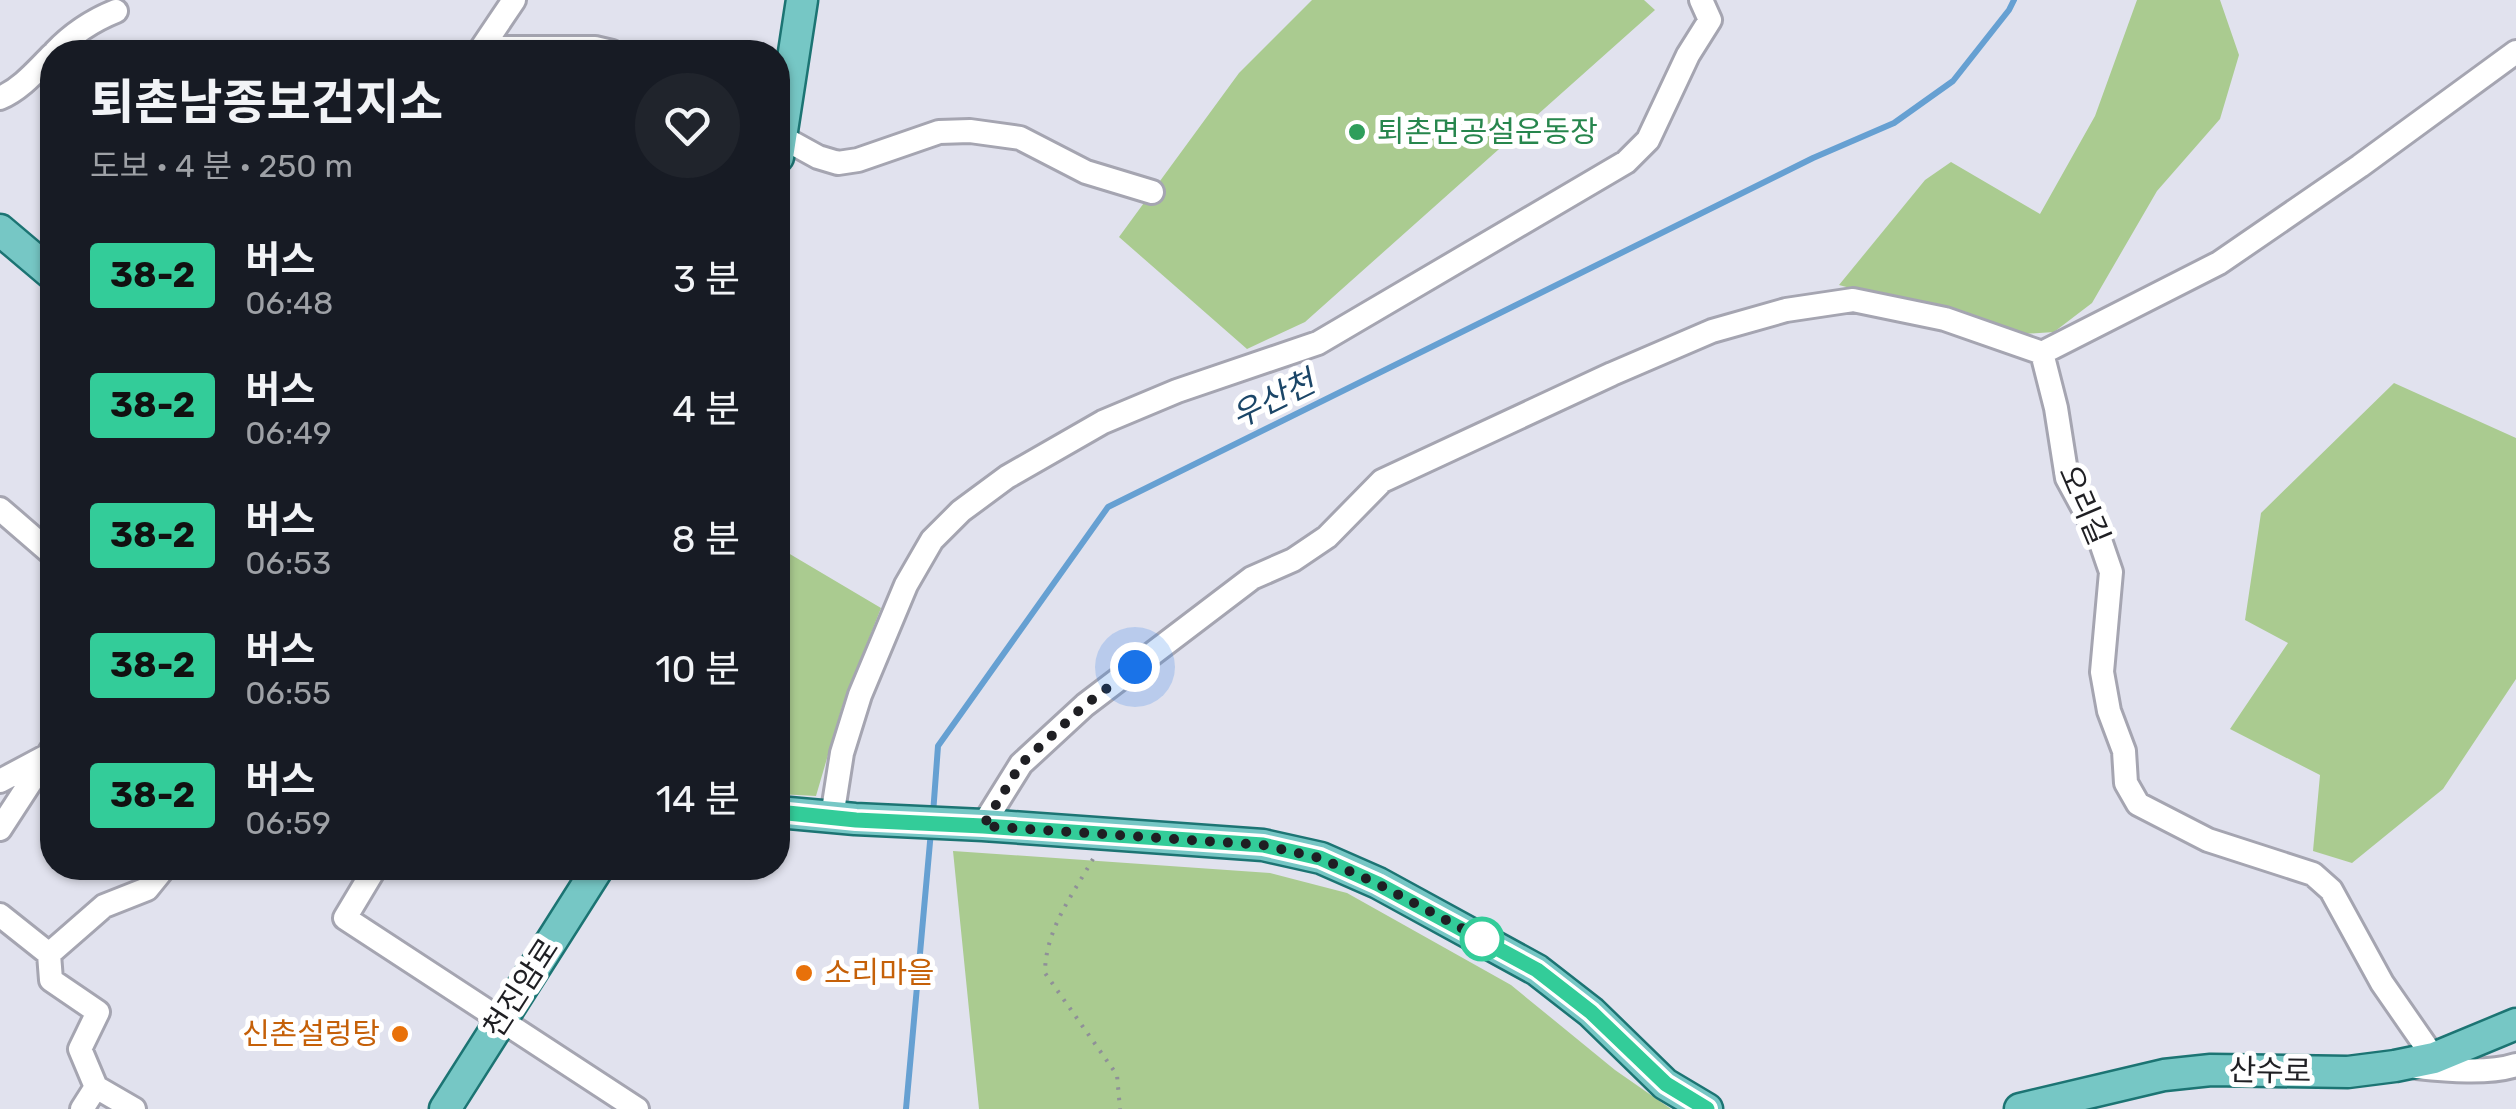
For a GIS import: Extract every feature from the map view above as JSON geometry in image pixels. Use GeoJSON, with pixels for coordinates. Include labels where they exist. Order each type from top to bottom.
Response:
{"type":"FeatureCollection","features":[{"type":"Feature","properties":{"kind":"main road"},"geometry":{"type":"LineString","coordinates":[[790,75],[802,0]]}},
{"type":"Feature","properties":{"kind":"main road"},"geometry":{"type":"LineString","coordinates":[[0,230],[40,255]]}},
{"type":"Feature","properties":{"kind":"main road"},"geometry":{"type":"LineString","coordinates":[[790,813],[1263,845],[1320,858],[1378,884],[1537,970],[1591,1012],[1666,1084],[1707,1109]]}},
{"type":"Feature","properties":{"kind":"main road","name":"천진암로"},"geometry":{"type":"LineString","coordinates":[[444,1109],[590,880]]}},
{"type":"Feature","properties":{"kind":"main road","name":"산수로"},"geometry":{"type":"LineString","coordinates":[[2020,1109],[2164,1076],[2210,1070],[2348,1072],[2398,1066],[2434,1058],[2516,1024]]}},
{"type":"Feature","properties":{"kind":"street"},"geometry":{"type":"LineString","coordinates":[[488,40],[514,0]]}},
{"type":"Feature","properties":{"kind":"street"},"geometry":{"type":"LineString","coordinates":[[844,818],[842,753],[860,695],[906,585],[932,540],[961,511],[1006,476],[1103,422],[1176,391],[1318,343],[1626,162],[1648,140],[1688,54],[1710,20],[1701,0]]}},
{"type":"Feature","properties":{"kind":"street"},"geometry":{"type":"LineString","coordinates":[[67,40],[90,22],[116,11]]}},
{"type":"Feature","properties":{"kind":"street"},"geometry":{"type":"LineString","coordinates":[[971,825],[1021,764],[1085,705],[1252,578],[1294,560],[1327,537],[1382,482],[1712,330],[1786,310],[1853,300],[1945,319],[2042,353],[2219,263],[2516,52]]}},
{"type":"Feature","properties":{"kind":"street"},"geometry":{"type":"LineString","coordinates":[[0,98],[40,67]]}},
{"type":"Feature","properties":{"kind":"street"},"geometry":{"type":"LineString","coordinates":[[790,147],[838,164],[939,132],[970,131],[1020,138],[1086,172],[1152,192]]}},
{"type":"Feature","properties":{"kind":"street","name":"오리길"},"geometry":{"type":"LineString","coordinates":[[2042,353],[2067,478],[2099,537],[2111,572],[2102,672],[2109,711],[2124,751],[2126,783],[2138,804],[2208,840],[2313,874],[2331,890],[2382,983],[2434,1058]]}},
{"type":"Feature","properties":{"kind":"street"},"geometry":{"type":"LineString","coordinates":[[0,509],[40,544]]}},
{"type":"Feature","properties":{"kind":"street"},"geometry":{"type":"LineString","coordinates":[[0,779],[40,757]]}},
{"type":"Feature","properties":{"kind":"street"},"geometry":{"type":"LineString","coordinates":[[0,829],[40,767]]}},
{"type":"Feature","properties":{"kind":"street"},"geometry":{"type":"LineString","coordinates":[[49,954],[104,906],[147,889],[154,880]]}},
{"type":"Feature","properties":{"kind":"street"},"geometry":{"type":"LineString","coordinates":[[368,880],[344,918],[637,1109]]}},
{"type":"Feature","properties":{"kind":"street"},"geometry":{"type":"LineString","coordinates":[[0,914],[49,954],[51,980],[98,1012],[80,1049],[96,1087],[134,1109]]}},
{"type":"Feature","properties":{"kind":"street"},"geometry":{"type":"LineString","coordinates":[[2398,1066],[2446,1070],[2516,1065]]}},
{"type":"Feature","properties":{"kind":"street"},"geometry":{"type":"LineString","coordinates":[[82,1109],[96,1087]]}},
{"type":"Feature","properties":{"kind":"path"},"geometry":{"type":"LineString","coordinates":[[1108,834],[1053,928],[1045,972],[1117,1075],[1120,1109]]}},
{"type":"Feature","properties":{"kind":"green space","name":"퇴촌면공설운동장"},"geometry":{"type":"Polygon","coordinates":[[[1312,0],[1644,0],[1655,10],[1305,322],[1247,349],[1119,237],[1239,73],[1312,0]]]}},
{"type":"Feature","properties":{"kind":"green space"},"geometry":{"type":"Polygon","coordinates":[[[2137,0],[2220,0],[2239,55],[2220,119],[2157,191],[2092,303],[2054,332],[2022,334],[1839,285],[1925,180],[1951,162],[2040,214],[2095,116],[2137,0]]]}},
{"type":"Feature","properties":{"kind":"green space"},"geometry":{"type":"Polygon","coordinates":[[[2394,383],[2516,438],[2516,679],[2443,789],[2352,863],[2313,851],[2320,775],[2230,729],[2288,643],[2245,620],[2261,513],[2394,383]]]}},
{"type":"Feature","properties":{"kind":"green space"},"geometry":{"type":"Polygon","coordinates":[[[790,554],[881,608],[842,707],[816,796],[790,795],[790,554]]]}},
{"type":"Feature","properties":{"kind":"green space"},"geometry":{"type":"Polygon","coordinates":[[[953,851],[1270,873],[1347,893],[1511,985],[1615,1070],[1671,1109],[979,1109],[953,851]]]}},
{"type":"Feature","properties":{"kind":"waterway","name":"우산천"},"geometry":{"type":"LineString","coordinates":[[933,814],[938,746],[1108,507],[1813,158],[1894,123],[1953,81],[2014,0]]}},
{"type":"Feature","properties":{"kind":"waterway","name":"우산천"},"geometry":{"type":"LineString","coordinates":[[906,1109],[931,831]]}},
{"type":"Feature","properties":{"kind":"bus line","name":"38-2"},"geometry":{"type":"LineString","coordinates":[[790,813],[1263,845],[1320,858],[1378,884],[1537,970],[1591,1012],[1666,1084],[1707,1109]]}},
{"type":"Feature","properties":{"kind":"place","name":"퇴촌면공설운동장"},"geometry":{"type":"Point","coordinates":[1357,132]}},
{"type":"Feature","properties":{"kind":"place","name":"소리마을"},"geometry":{"type":"Point","coordinates":[804,973]}},
{"type":"Feature","properties":{"kind":"place","name":"신촌설렁탕"},"geometry":{"type":"Point","coordinates":[400,1034]}},
{"type":"Feature","properties":{"kind":"route"},"geometry":{"type":"LineString","coordinates":[[1135,667],[1085,705],[1021,764],[983,826],[1263,845],[1320,858],[1482,939]]}}]}
